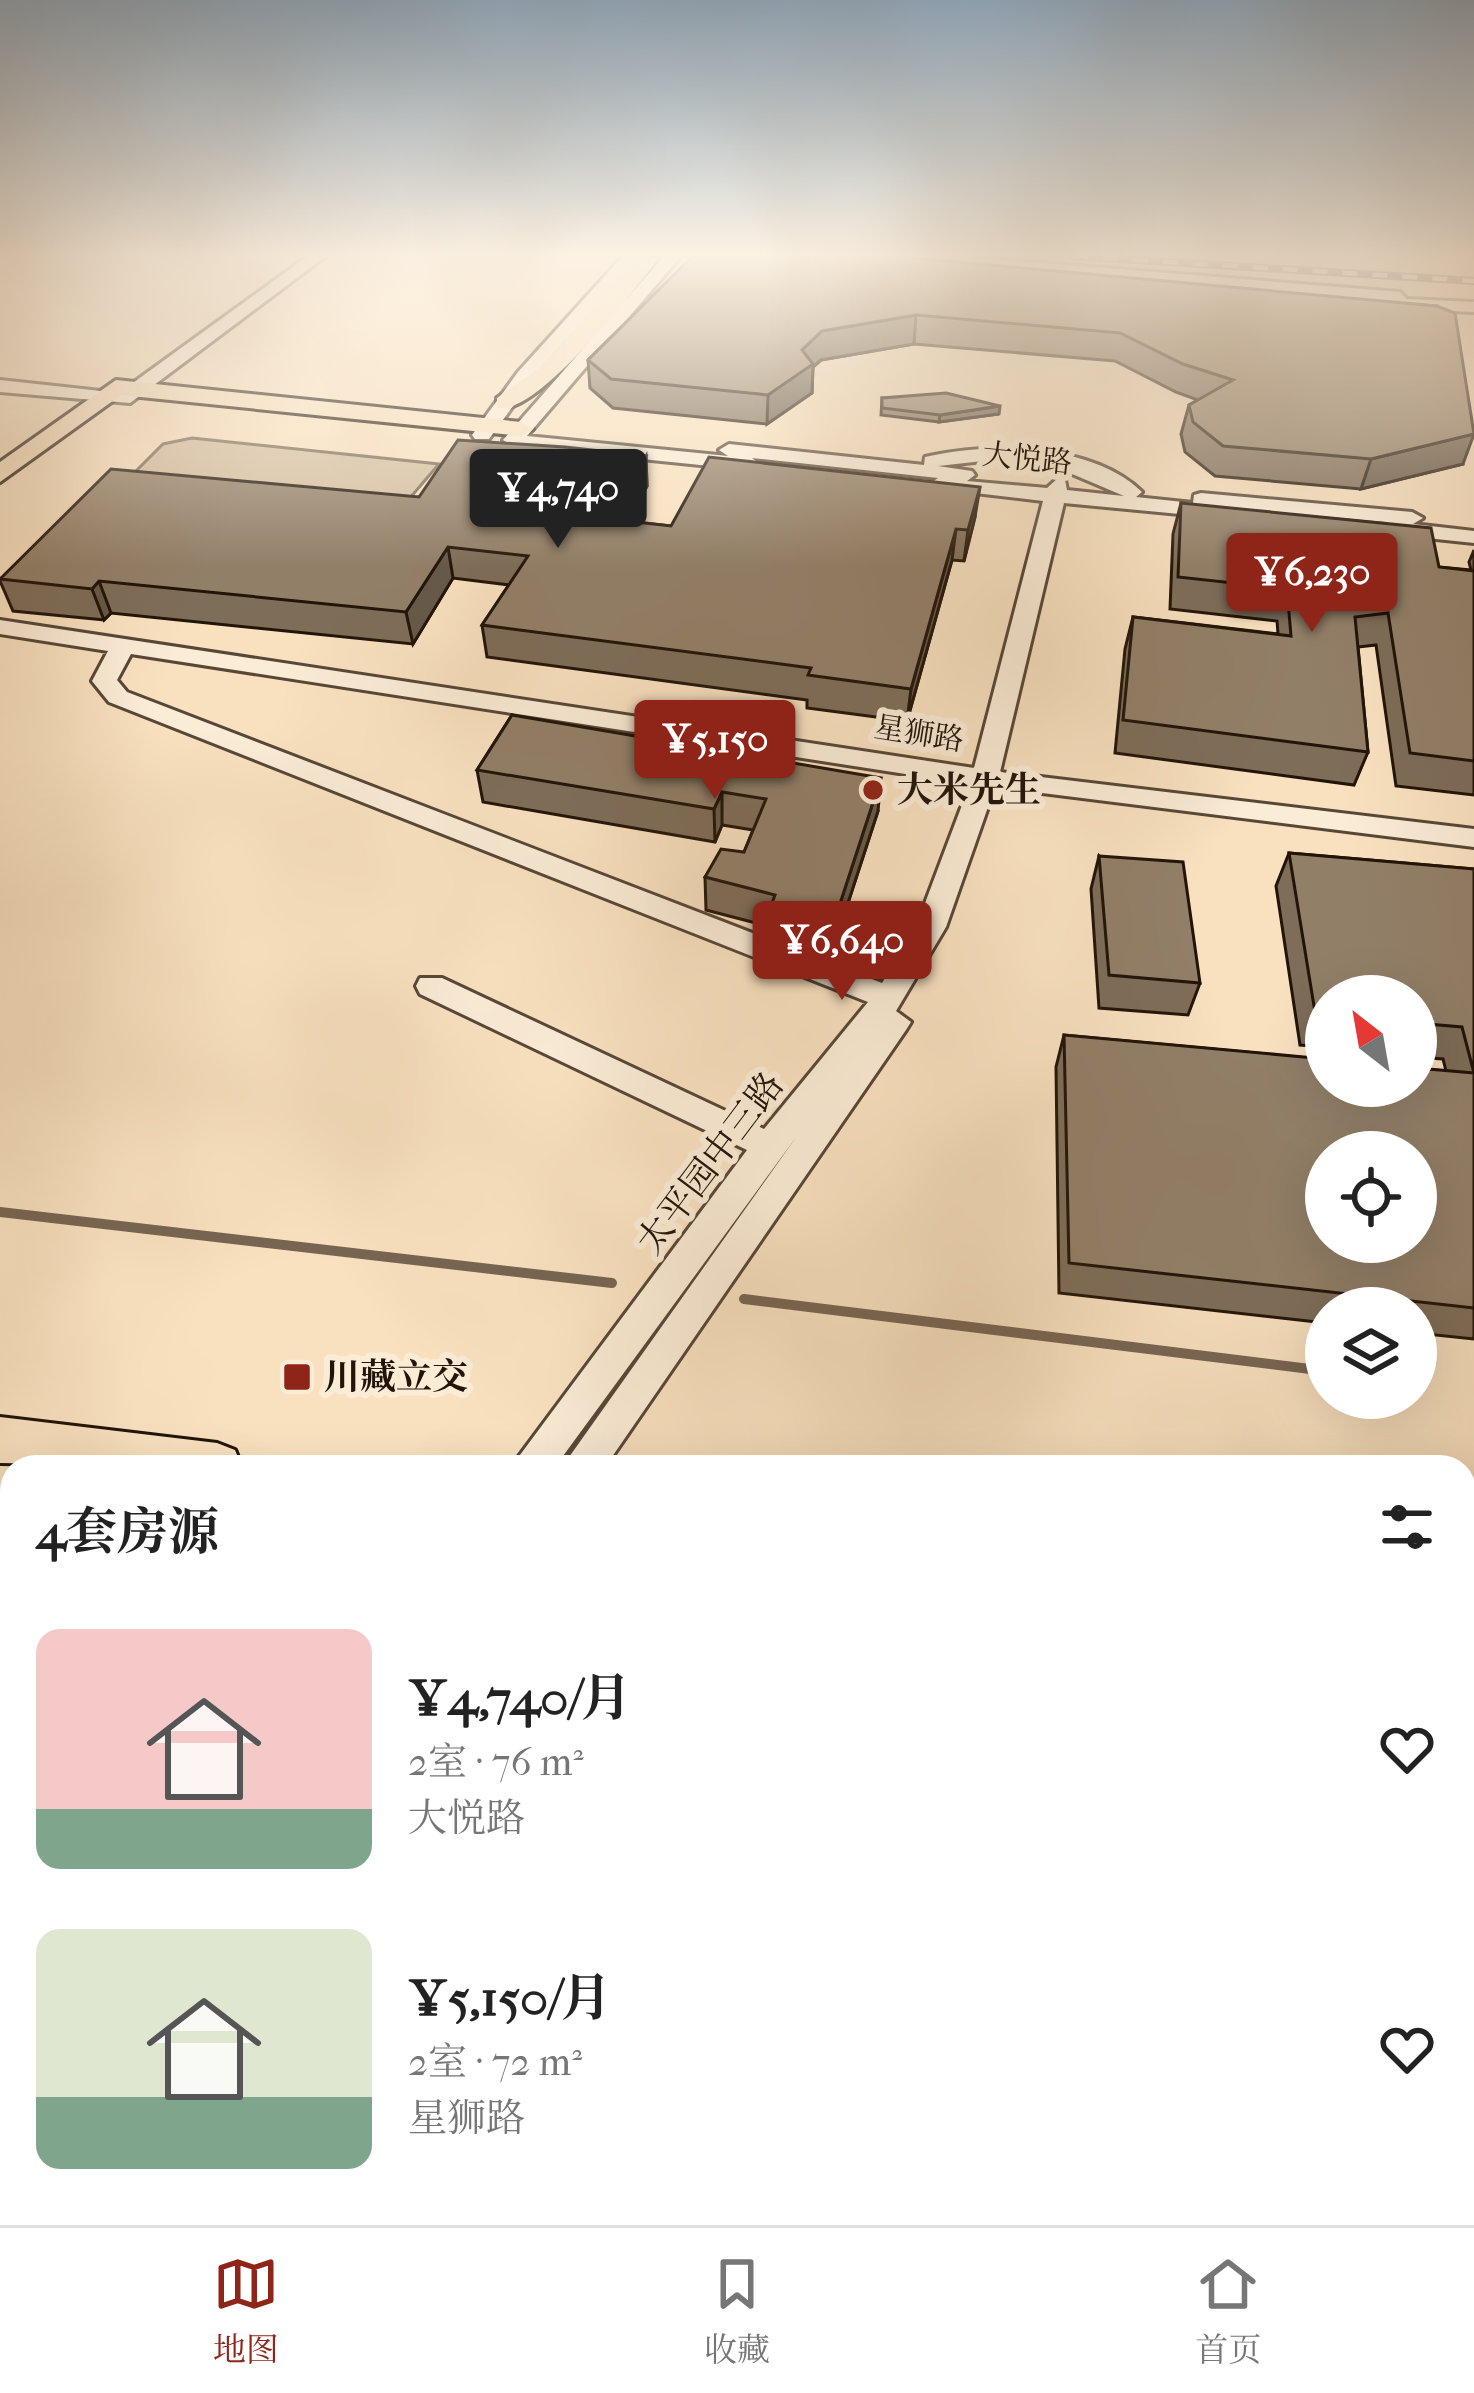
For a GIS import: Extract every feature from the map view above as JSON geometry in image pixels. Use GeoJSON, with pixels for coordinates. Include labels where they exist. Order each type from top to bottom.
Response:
{"type":"FeatureCollection","features":[{"type":"Feature","properties":{"kind":"main road"},"geometry":{"type":"LineString","coordinates":[[506,403],[559,360]]}},
{"type":"Feature","properties":{"kind":"main road"},"geometry":{"type":"LineString","coordinates":[[524,425],[547,373]]}},
{"type":"Feature","properties":{"kind":"main road","name":"大悦路"},"geometry":{"type":"LineString","coordinates":[[120,393],[485,430],[524,425]]}},
{"type":"Feature","properties":{"kind":"main road"},"geometry":{"type":"LineString","coordinates":[[0,474],[120,393]]}},
{"type":"Feature","properties":{"kind":"main road"},"geometry":{"type":"LineString","coordinates":[[0,494],[120,393]]}},
{"type":"Feature","properties":{"kind":"main road"},"geometry":{"type":"LineString","coordinates":[[0,1439],[125,1455]]}},
{"type":"Feature","properties":{"kind":"street"},"geometry":{"type":"LineString","coordinates":[[120,393],[162,360]]}},
{"type":"Feature","properties":{"kind":"street"},"geometry":{"type":"LineString","coordinates":[[0,376],[120,393],[168,360]]}},
{"type":"Feature","properties":{"kind":"street"},"geometry":{"type":"LineString","coordinates":[[485,430],[550,360]]}},
{"type":"Feature","properties":{"kind":"street"},"geometry":{"type":"LineString","coordinates":[[524,425],[575,360]]}},
{"type":"Feature","properties":{"kind":"street","name":"大悦路"},"geometry":{"type":"LineString","coordinates":[[0,386],[120,393]]}},
{"type":"Feature","properties":{"kind":"street"},"geometry":{"type":"LineString","coordinates":[[524,425],[1065,491],[1132,492],[1474,524]]}},
{"type":"Feature","properties":{"kind":"street","name":"大悦路"},"geometry":{"type":"LineString","coordinates":[[524,425],[1474,537]]}},
{"type":"Feature","properties":{"kind":"street"},"geometry":{"type":"LineString","coordinates":[[902,468],[979,455],[1024,457],[1072,464],[1132,492]]}},
{"type":"Feature","properties":{"kind":"street","name":"太平园中三路"},"geometry":{"type":"LineString","coordinates":[[590,1455],[916,994],[947,937],[994,779],[1065,491]]}},
{"type":"Feature","properties":{"kind":"street","name":"星狮路"},"geometry":{"type":"LineString","coordinates":[[0,627],[994,779],[1474,838]]}},
{"type":"Feature","properties":{"kind":"street"},"geometry":{"type":"LineString","coordinates":[[123,646],[104,682],[118,697],[889,998]]}},
{"type":"Feature","properties":{"kind":"street","name":"太平园中三路"},"geometry":{"type":"LineString","coordinates":[[540,1455],[769,1146],[889,998],[931,927],[994,779]]}},
{"type":"Feature","properties":{"kind":"street"},"geometry":{"type":"LineString","coordinates":[[431,986],[769,1146]]}},
{"type":"Feature","properties":{"kind":"shaded area"},"geometry":{"type":"Polygon","coordinates":[[[192,438],[439,464],[398,512],[124,483],[163,444],[192,438]]]}},
{"type":"Feature","properties":{"kind":"building"},"geometry":{"type":"Polygon","coordinates":[[[588,360],[810,360],[813,364],[768,395],[611,379],[588,360]]]}},
{"type":"Feature","properties":{"kind":"building"},"geometry":{"type":"Polygon","coordinates":[[[1175,360],[1462,360],[1474,434],[1371,459],[1223,446],[1193,422],[1189,405],[1233,380],[1175,360]]]}},
{"type":"Feature","properties":{"kind":"building"},"geometry":{"type":"Polygon","coordinates":[[[946,393],[1000,406],[940,415],[882,408],[882,398],[946,393]]]}},
{"type":"Feature","properties":{"kind":"building"},"geometry":{"type":"Polygon","coordinates":[[[458,440],[646,456],[608,519],[671,526],[709,457],[980,487],[968,530],[956,529],[911,689],[808,675],[811,668],[482,625],[528,556],[448,547],[406,612],[99,581],[92,589],[0,579],[111,469],[419,497],[458,440]]]}},
{"type":"Feature","properties":{"kind":"building"},"geometry":{"type":"Polygon","coordinates":[[[1181,503],[1431,528],[1439,567],[1474,571],[1474,761],[1410,753],[1388,613],[1355,617],[1368,752],[1123,720],[1133,617],[1291,636],[1287,589],[1178,577],[1181,503]]]}},
{"type":"Feature","properties":{"kind":"building"},"geometry":{"type":"Polygon","coordinates":[[[512,715],[881,778],[833,925],[772,903],[775,895],[705,877],[721,849],[744,852],[766,799],[722,792],[714,809],[477,770],[512,715]]]}},
{"type":"Feature","properties":{"kind":"building"},"geometry":{"type":"Polygon","coordinates":[[[1289,853],[1474,869],[1474,1073],[1462,1027],[1437,1025],[1437,975],[1309,975],[1289,853]]]}},
{"type":"Feature","properties":{"kind":"building"},"geometry":{"type":"Polygon","coordinates":[[[1099,856],[1183,862],[1200,983],[1109,975],[1099,856]]]}},
{"type":"Feature","properties":{"kind":"building"},"geometry":{"type":"Polygon","coordinates":[[[1064,1035],[1305,1057],[1305,1107],[1437,1107],[1437,1070],[1474,1073],[1474,1308],[1437,1304],[1437,1287],[1305,1289],[1069,1263],[1064,1035]]]}},
{"type":"Feature","properties":{"kind":"waterway"},"geometry":{"type":"LineString","coordinates":[[0,1212],[612,1283]]}},
{"type":"Feature","properties":{"kind":"waterway"},"geometry":{"type":"LineString","coordinates":[[744,1299],[1305,1368]]}},
{"type":"Feature","properties":{"kind":"place","name":"大米先生"},"geometry":{"type":"Point","coordinates":[873,790]}},
{"type":"Feature","properties":{"kind":"place","name":"川藏立交"},"geometry":{"type":"Point","coordinates":[297,1377]}}]}
